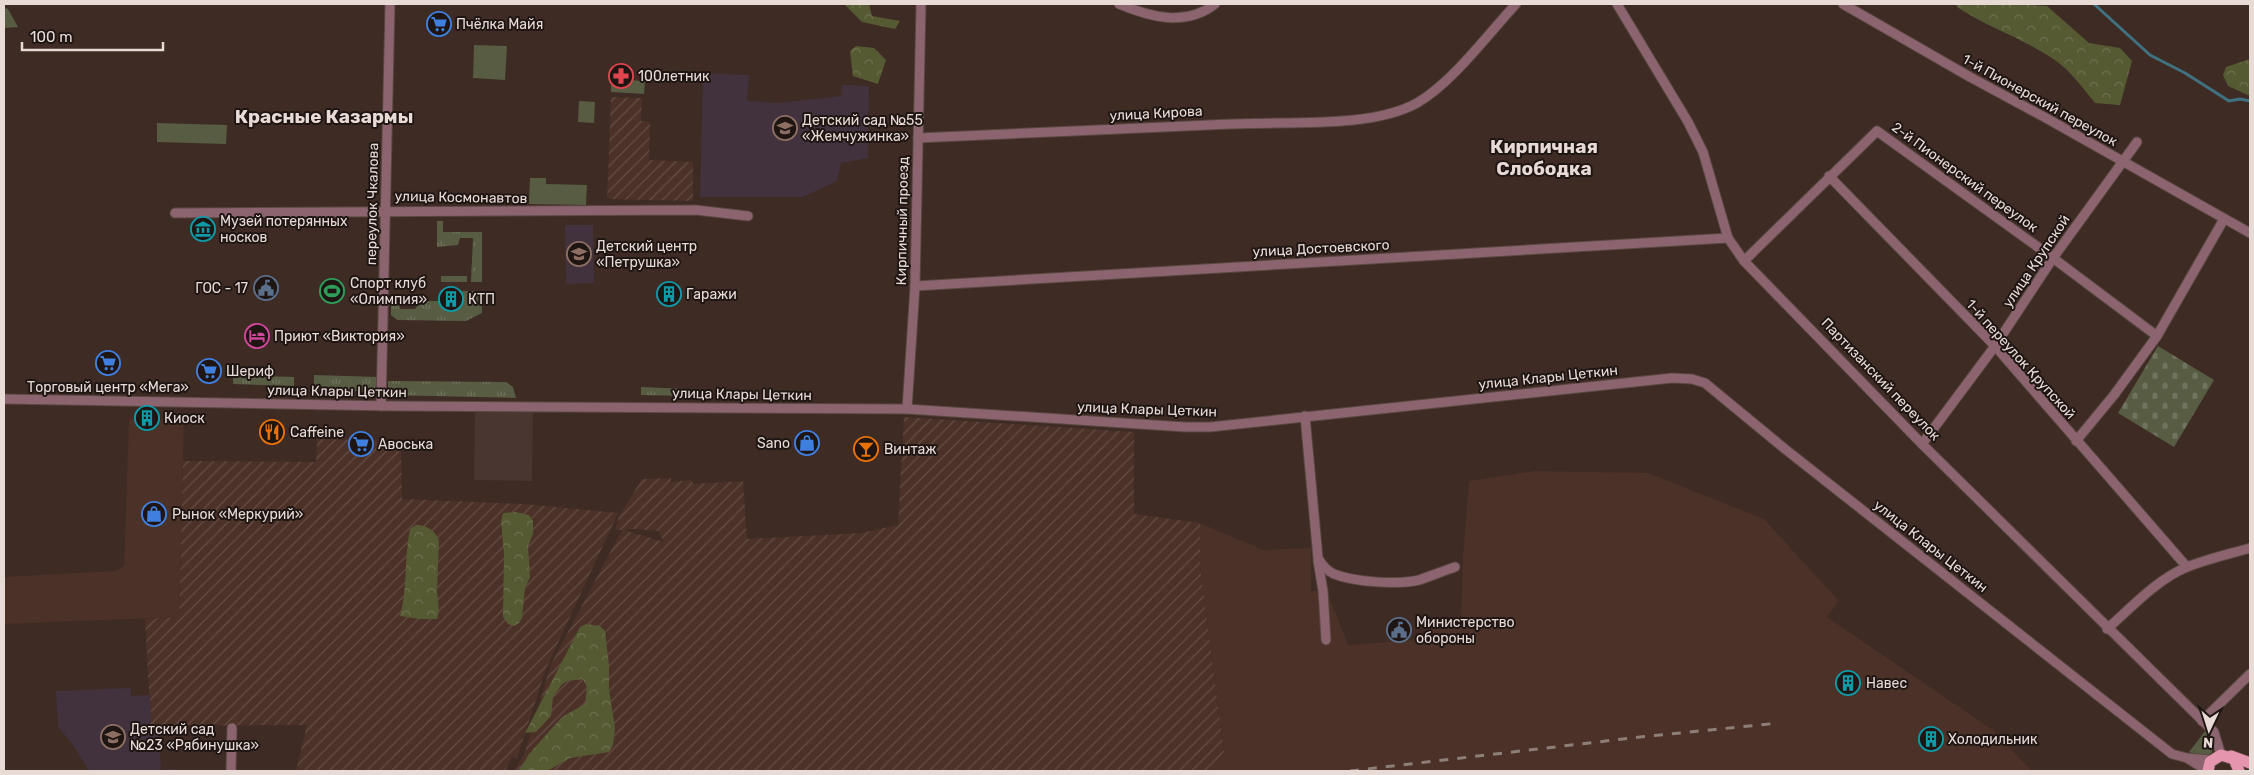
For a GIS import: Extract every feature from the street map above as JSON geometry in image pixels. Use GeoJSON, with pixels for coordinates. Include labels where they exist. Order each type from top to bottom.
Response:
{"type":"FeatureCollection","features":[{"type":"Feature","properties":{"kind":"main road"},"geometry":{"type":"LineString","coordinates":[[2216,763],[2250,763]]}},
{"type":"Feature","properties":{"kind":"main road","name":"Партизанский переулок"},"geometry":{"type":"LineString","coordinates":[[2216,763],[2237,763],[2238,771]]}},
{"type":"Feature","properties":{"kind":"street","name":"переулок Чкалова"},"geometry":{"type":"LineString","coordinates":[[380,406],[390,4]]}},
{"type":"Feature","properties":{"kind":"street","name":"Кирпичный проезд"},"geometry":{"type":"LineString","coordinates":[[907,409],[915,286],[921,4]]}},
{"type":"Feature","properties":{"kind":"street"},"geometry":{"type":"LineString","coordinates":[[1119,4],[1165,18],[1182,18],[1199,14],[1216,4]]}},
{"type":"Feature","properties":{"kind":"street","name":"улица Кирова"},"geometry":{"type":"LineString","coordinates":[[918,138],[1374,118],[1396,112],[1417,103],[1435,89],[1454,72],[1516,4]]}},
{"type":"Feature","properties":{"kind":"street","name":"Партизанский переулок"},"geometry":{"type":"LineString","coordinates":[[1617,4],[1688,122],[1703,152],[1728,238],[1744,261],[1922,444],[2107,629],[2214,732],[2216,763]]}},
{"type":"Feature","properties":{"kind":"street","name":"1-й Пионерский переулок"},"geometry":{"type":"LineString","coordinates":[[1843,4],[1970,78],[2250,233]]}},
{"type":"Feature","properties":{"kind":"street","name":"2-й Пионерский переулок"},"geometry":{"type":"LineString","coordinates":[[1829,176],[1877,131],[2053,258],[2156,336]]}},
{"type":"Feature","properties":{"kind":"street","name":"улица Крупской"},"geometry":{"type":"LineString","coordinates":[[1922,444],[1995,346],[2053,258],[2138,142]]}},
{"type":"Feature","properties":{"kind":"street"},"geometry":{"type":"LineString","coordinates":[[1744,261],[1829,176]]}},
{"type":"Feature","properties":{"kind":"street","name":"1-й переулок Крупской"},"geometry":{"type":"LineString","coordinates":[[1829,176],[1995,346],[2187,567]]}},
{"type":"Feature","properties":{"kind":"street","name":"улица Космонавтов"},"geometry":{"type":"LineString","coordinates":[[174,213],[385,210],[521,212],[696,210],[748,216]]}},
{"type":"Feature","properties":{"kind":"street"},"geometry":{"type":"LineString","coordinates":[[2076,441],[2114,395],[2164,324],[2224,219]]}},
{"type":"Feature","properties":{"kind":"street","name":"улица Достоевского"},"geometry":{"type":"LineString","coordinates":[[915,286],[1728,238]]}},
{"type":"Feature","properties":{"kind":"street","name":"улица Клары Цеткин"},"geometry":{"type":"LineString","coordinates":[[4,399],[380,406],[907,409],[1184,427],[1210,427],[1672,378],[1692,379],[1705,383],[1785,449],[2172,754],[2216,763]]}},
{"type":"Feature","properties":{"kind":"street"},"geometry":{"type":"LineString","coordinates":[[1305,416],[1326,640]]}},
{"type":"Feature","properties":{"kind":"street"},"geometry":{"type":"LineString","coordinates":[[2107,629],[2150,590],[2187,567],[2250,548]]}},
{"type":"Feature","properties":{"kind":"street"},"geometry":{"type":"LineString","coordinates":[[1318,558],[1324,567],[1334,574],[1350,578],[1387,582],[1417,580],[1455,567]]}},
{"type":"Feature","properties":{"kind":"street"},"geometry":{"type":"LineString","coordinates":[[2202,721],[2250,674]]}},
{"type":"Feature","properties":{"kind":"street"},"geometry":{"type":"LineString","coordinates":[[231,771],[232,728]]}},
{"type":"Feature","properties":{"kind":"shaded area","name":"Детский сад №55 «Жемчужинка»"},"geometry":{"type":"Polygon","coordinates":[[[703,73],[749,75],[747,101],[780,103],[841,96],[842,85],[869,86],[868,158],[841,163],[837,181],[803,197],[700,197],[703,73]]]}},
{"type":"Feature","properties":{"kind":"shaded area"},"geometry":{"type":"Polygon","coordinates":[[[611,97],[642,98],[641,121],[650,122],[649,160],[693,162],[693,201],[607,199],[611,97]]]}},
{"type":"Feature","properties":{"kind":"shaded area","name":"Детский центр «Петрушка»"},"geometry":{"type":"Polygon","coordinates":[[[565,225],[593,225],[594,283],[566,284],[565,225]]]}},
{"type":"Feature","properties":{"kind":"shaded area"},"geometry":{"type":"Polygon","coordinates":[[[475,411],[533,411],[532,481],[474,480],[475,411]]]}},
{"type":"Feature","properties":{"kind":"shaded area"},"geometry":{"type":"Polygon","coordinates":[[[904,417],[1134,432],[1134,514],[1200,523],[1200,566],[1224,752],[1214,771],[514,771],[525,752],[551,664],[622,530],[615,530],[619,516],[642,479],[671,478],[671,482],[692,480],[693,484],[743,481],[747,539],[861,533],[898,525],[904,417]],[[634,529],[624,530],[664,542],[658,531],[634,529]]]}},
{"type":"Feature","properties":{"kind":"shaded area","name":"Рынок «Меркурий»"},"geometry":{"type":"Polygon","coordinates":[[[129,419],[184,420],[179,617],[4,624],[4,577],[115,571],[124,566],[129,419]]]}},
{"type":"Feature","properties":{"kind":"shaded area"},"geometry":{"type":"Polygon","coordinates":[[[317,439],[401,441],[402,499],[524,504],[618,513],[546,669],[517,758],[512,757],[505,771],[296,771],[307,725],[151,726],[145,619],[179,617],[183,461],[316,462],[317,439]]]}},
{"type":"Feature","properties":{"kind":"shaded area"},"geometry":{"type":"Polygon","coordinates":[[[1535,471],[1648,473],[1764,519],[1839,601],[1827,617],[1993,730],[2032,771],[1214,771],[1224,752],[1200,566],[1200,523],[1263,550],[1311,548],[1311,591],[1327,591],[1348,645],[1429,639],[1428,621],[1461,618],[1463,556],[1469,481],[1535,471]]]}},
{"type":"Feature","properties":{"kind":"shaded area","name":"Детский сад №23 «Рябинушка»"},"geometry":{"type":"Polygon","coordinates":[[[131,688],[131,696],[150,695],[151,726],[159,726],[161,770],[176,769],[176,771],[89,771],[75,748],[58,726],[56,691],[131,688]]]}},
{"type":"Feature","properties":{"kind":"green space"},"geometry":{"type":"Polygon","coordinates":[[[844,4],[869,4],[872,16],[900,21],[895,29],[862,22],[844,4]]]}},
{"type":"Feature","properties":{"kind":"green space"},"geometry":{"type":"Polygon","coordinates":[[[1956,4],[2047,6],[2089,43],[2120,48],[2132,61],[2120,105],[2095,103],[2081,85],[2058,62],[2029,44],[1980,21],[1957,7],[1956,4]]]}},
{"type":"Feature","properties":{"kind":"green space"},"geometry":{"type":"Polygon","coordinates":[[[4,8],[8,9],[18,27],[4,28],[4,8]]]}},
{"type":"Feature","properties":{"kind":"green space"},"geometry":{"type":"Polygon","coordinates":[[[474,45],[507,46],[505,80],[473,78],[474,45]]]}},
{"type":"Feature","properties":{"kind":"green space"},"geometry":{"type":"Polygon","coordinates":[[[856,46],[874,48],[886,60],[878,84],[853,76],[850,51],[856,46]]]}},
{"type":"Feature","properties":{"kind":"green space"},"geometry":{"type":"Polygon","coordinates":[[[2250,59],[2250,96],[2228,86],[2223,75],[2226,67],[2250,59]]]}},
{"type":"Feature","properties":{"kind":"green space"},"geometry":{"type":"Polygon","coordinates":[[[611,79],[645,81],[644,94],[611,92],[611,79]]]}},
{"type":"Feature","properties":{"kind":"green space"},"geometry":{"type":"Polygon","coordinates":[[[579,101],[595,102],[594,123],[578,122],[579,101]]]}},
{"type":"Feature","properties":{"kind":"green space"},"geometry":{"type":"Polygon","coordinates":[[[157,123],[227,125],[226,144],[157,142],[157,123]]]}},
{"type":"Feature","properties":{"kind":"green space"},"geometry":{"type":"Polygon","coordinates":[[[530,178],[546,178],[546,184],[587,185],[586,205],[529,204],[530,178]]]}},
{"type":"Feature","properties":{"kind":"green space"},"geometry":{"type":"Polygon","coordinates":[[[437,221],[443,221],[443,232],[482,232],[482,282],[471,282],[473,238],[460,238],[458,245],[437,247],[437,221]]]}},
{"type":"Feature","properties":{"kind":"green space"},"geometry":{"type":"Polygon","coordinates":[[[442,234],[456,234],[456,244],[442,244],[442,234]]]}},
{"type":"Feature","properties":{"kind":"green space"},"geometry":{"type":"Polygon","coordinates":[[[441,276],[467,276],[467,282],[441,282],[441,276]]]}},
{"type":"Feature","properties":{"kind":"green space"},"geometry":{"type":"Polygon","coordinates":[[[457,291],[482,291],[482,313],[466,321],[397,320],[391,315],[391,296],[397,297],[400,309],[415,309],[421,301],[445,301],[445,308],[456,308],[457,291]]]}},
{"type":"Feature","properties":{"kind":"green space"},"geometry":{"type":"Polygon","coordinates":[[[2158,346],[2214,380],[2174,447],[2118,413],[2158,346]]]}},
{"type":"Feature","properties":{"kind":"green space"},"geometry":{"type":"Polygon","coordinates":[[[233,375],[294,377],[294,386],[233,384],[233,375]]]}},
{"type":"Feature","properties":{"kind":"green space"},"geometry":{"type":"Polygon","coordinates":[[[314,375],[378,377],[377,392],[314,390],[314,375]]]}},
{"type":"Feature","properties":{"kind":"green space"},"geometry":{"type":"Polygon","coordinates":[[[388,381],[506,382],[513,387],[516,398],[388,395],[388,381]]]}},
{"type":"Feature","properties":{"kind":"green space"},"geometry":{"type":"Polygon","coordinates":[[[641,387],[687,389],[686,396],[641,395],[641,387]]]}},
{"type":"Feature","properties":{"kind":"green space"},"geometry":{"type":"Polygon","coordinates":[[[515,512],[529,515],[533,521],[533,534],[528,546],[530,577],[525,588],[522,618],[514,626],[508,624],[503,617],[504,554],[501,521],[503,513],[515,512]]]}},
{"type":"Feature","properties":{"kind":"green space"},"geometry":{"type":"Polygon","coordinates":[[[416,525],[430,529],[436,534],[439,541],[437,590],[439,611],[437,619],[400,616],[410,529],[416,525]]]}},
{"type":"Feature","properties":{"kind":"green space"},"geometry":{"type":"Polygon","coordinates":[[[586,624],[600,626],[605,631],[609,665],[609,690],[615,728],[613,745],[609,752],[570,758],[547,771],[519,771],[529,754],[562,717],[585,704],[587,687],[583,679],[568,681],[562,684],[553,697],[551,716],[536,732],[525,733],[580,627],[586,624]]]}},
{"type":"Feature","properties":{"kind":"green space"},"geometry":{"type":"Polygon","coordinates":[[[2206,730],[2213,743],[2212,752],[2208,757],[2199,757],[2189,752],[2206,730]]]}},
{"type":"Feature","properties":{"kind":"waterway"},"geometry":{"type":"LineString","coordinates":[[2094,4],[2150,55],[2185,73],[2229,101],[2240,99],[2250,101]]}},
{"type":"Feature","properties":{"kind":"railway"},"geometry":{"type":"LineString","coordinates":[[1350,771],[1640,737],[1779,723]]}},
{"type":"Feature","properties":{"kind":"place","name":"Пчёлка Майя"},"geometry":{"type":"Point","coordinates":[439,24]}},
{"type":"Feature","properties":{"kind":"place","name":"100летник"},"geometry":{"type":"Point","coordinates":[621,76]}},
{"type":"Feature","properties":{"kind":"place","name":"Детский сад №55 «Жемчужинка»"},"geometry":{"type":"Point","coordinates":[785,128]}},
{"type":"Feature","properties":{"kind":"place","name":"Музей потерянных носков"},"geometry":{"type":"Point","coordinates":[203,229]}},
{"type":"Feature","properties":{"kind":"place","name":"Детский центр «Петрушка»"},"geometry":{"type":"Point","coordinates":[579,254]}},
{"type":"Feature","properties":{"kind":"place","name":"ГОС - 17"},"geometry":{"type":"Point","coordinates":[266,288]}},
{"type":"Feature","properties":{"kind":"place","name":"Спорт клуб «Олимпия»"},"geometry":{"type":"Point","coordinates":[332,291]}},
{"type":"Feature","properties":{"kind":"place","name":"Гаражи"},"geometry":{"type":"Point","coordinates":[669,294]}},
{"type":"Feature","properties":{"kind":"place","name":"КТП"},"geometry":{"type":"Point","coordinates":[451,299]}},
{"type":"Feature","properties":{"kind":"place","name":"Приют «Виктория»"},"geometry":{"type":"Point","coordinates":[257,336]}},
{"type":"Feature","properties":{"kind":"place","name":"Торговый центр «Мега»"},"geometry":{"type":"Point","coordinates":[108,363]}},
{"type":"Feature","properties":{"kind":"place","name":"Шериф"},"geometry":{"type":"Point","coordinates":[209,371]}},
{"type":"Feature","properties":{"kind":"place","name":"Киоск"},"geometry":{"type":"Point","coordinates":[147,418]}},
{"type":"Feature","properties":{"kind":"place","name":"Caffeine"},"geometry":{"type":"Point","coordinates":[272,432]}},
{"type":"Feature","properties":{"kind":"place","name":"Sano"},"geometry":{"type":"Point","coordinates":[807,443]}},
{"type":"Feature","properties":{"kind":"place","name":"Авоська"},"geometry":{"type":"Point","coordinates":[361,444]}},
{"type":"Feature","properties":{"kind":"place","name":"Винтаж"},"geometry":{"type":"Point","coordinates":[866,449]}},
{"type":"Feature","properties":{"kind":"place","name":"Рынок «Меркурий»"},"geometry":{"type":"Point","coordinates":[154,514]}},
{"type":"Feature","properties":{"kind":"place","name":"Министерство обороны"},"geometry":{"type":"Point","coordinates":[1399,630]}},
{"type":"Feature","properties":{"kind":"place","name":"Навес"},"geometry":{"type":"Point","coordinates":[1848,683]}},
{"type":"Feature","properties":{"kind":"place","name":"Детский сад №23 «Рябинушка»"},"geometry":{"type":"Point","coordinates":[113,737]}},
{"type":"Feature","properties":{"kind":"place","name":"Холодильник"},"geometry":{"type":"Point","coordinates":[1931,739]}},
{"type":"Feature","properties":{"kind":"district","name":"Красные Казармы"},"geometry":{"type":"Point","coordinates":[324,116]}},
{"type":"Feature","properties":{"kind":"district","name":"Кирпичная Слободка"},"geometry":{"type":"Point","coordinates":[1544,157]}}]}
